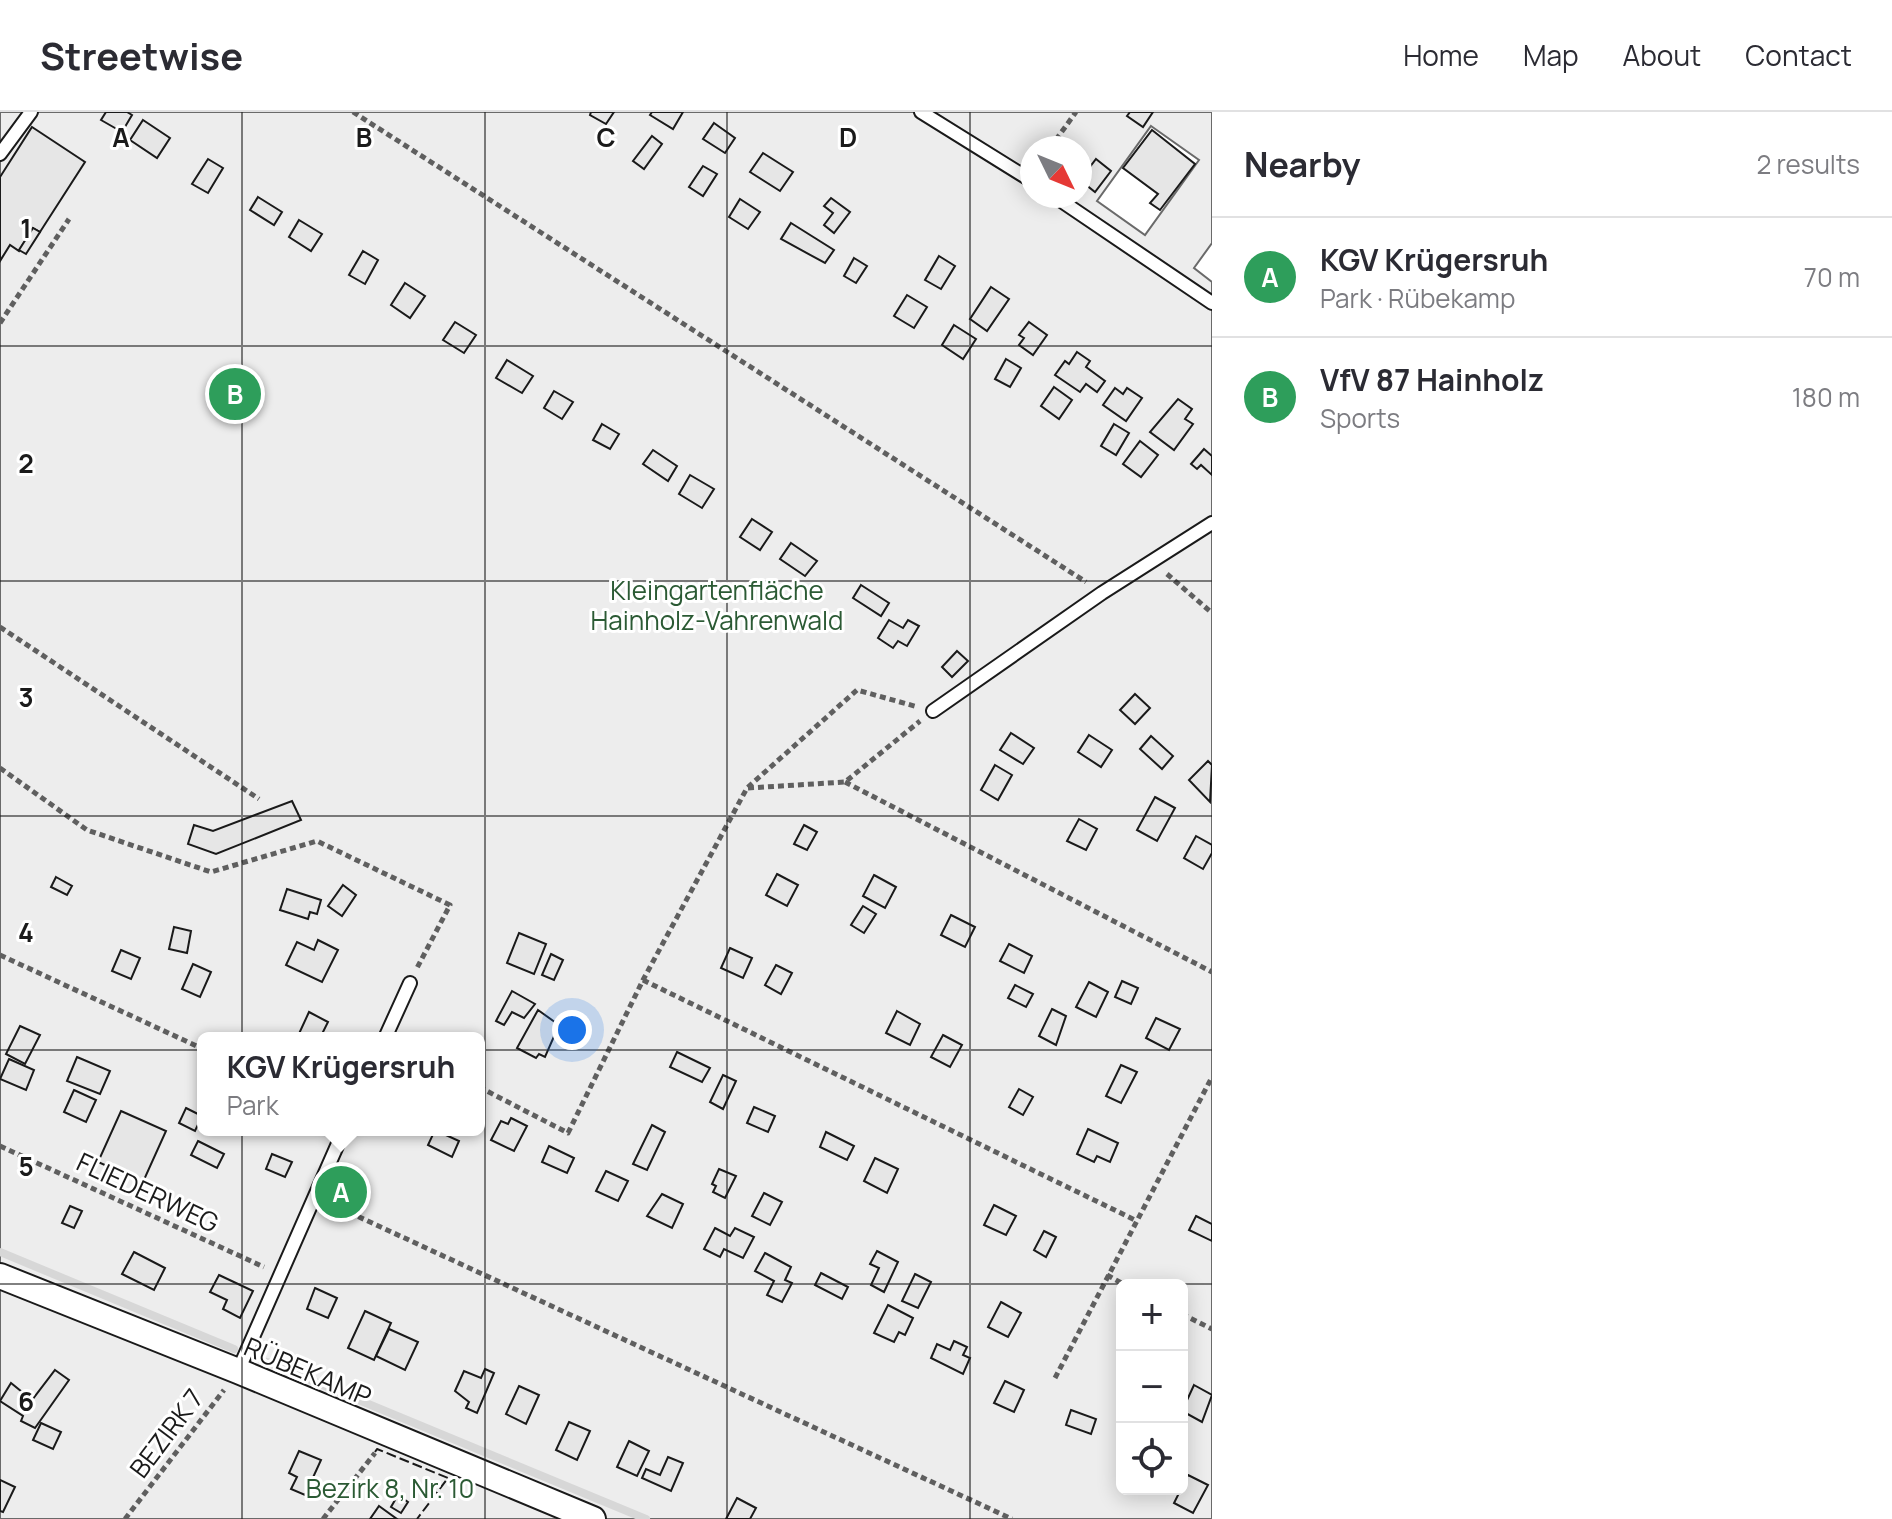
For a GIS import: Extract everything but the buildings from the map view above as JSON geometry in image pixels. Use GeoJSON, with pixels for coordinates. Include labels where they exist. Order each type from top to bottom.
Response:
{"type":"FeatureCollection","features":[{"type":"Feature","properties":{"kind":"street","name":"RÜBEKAMP"},"geometry":{"type":"LineString","coordinates":[[0,1276],[593,1519]]}},
{"type":"Feature","properties":{"kind":"lane"},"geometry":{"type":"LineString","coordinates":[[0,154],[31,112]]}},
{"type":"Feature","properties":{"kind":"lane"},"geometry":{"type":"LineString","coordinates":[[921,112],[1020,174]]}},
{"type":"Feature","properties":{"kind":"lane"},"geometry":{"type":"LineString","coordinates":[[1072,208],[1212,303]]}},
{"type":"Feature","properties":{"kind":"lane"},"geometry":{"type":"LineString","coordinates":[[933,711],[1102,593],[1212,523]]}},
{"type":"Feature","properties":{"kind":"lane"},"geometry":{"type":"LineString","coordinates":[[388,1032],[410,983]]}},
{"type":"Feature","properties":{"kind":"lane"},"geometry":{"type":"LineString","coordinates":[[238,1371],[341,1136]]}},
{"type":"Feature","properties":{"kind":"path"},"geometry":{"type":"LineString","coordinates":[[353,112],[1102,593]]}},
{"type":"Feature","properties":{"kind":"path"},"geometry":{"type":"LineString","coordinates":[[1059,136],[1076,112]]}},
{"type":"Feature","properties":{"kind":"path"},"geometry":{"type":"LineString","coordinates":[[0,323],[69,219]]}},
{"type":"Feature","properties":{"kind":"path"},"geometry":{"type":"LineString","coordinates":[[1152,561],[1212,613]]}},
{"type":"Feature","properties":{"kind":"path"},"geometry":{"type":"LineString","coordinates":[[0,627],[259,799]]}},
{"type":"Feature","properties":{"kind":"path"},"geometry":{"type":"LineString","coordinates":[[485,1090],[568,1133],[643,980],[747,788],[857,690],[933,711]]}},
{"type":"Feature","properties":{"kind":"path"},"geometry":{"type":"LineString","coordinates":[[845,782],[933,711]]}},
{"type":"Feature","properties":{"kind":"path"},"geometry":{"type":"LineString","coordinates":[[0,768],[87,830],[211,872],[317,841],[450,905],[410,983]]}},
{"type":"Feature","properties":{"kind":"path"},"geometry":{"type":"LineString","coordinates":[[747,788],[845,782],[1212,972]]}},
{"type":"Feature","properties":{"kind":"path"},"geometry":{"type":"LineString","coordinates":[[0,955],[197,1046]]}},
{"type":"Feature","properties":{"kind":"path"},"geometry":{"type":"LineString","coordinates":[[643,980],[1135,1220]]}},
{"type":"Feature","properties":{"kind":"path"},"geometry":{"type":"LineString","coordinates":[[1055,1378],[1212,1077]]}},
{"type":"Feature","properties":{"kind":"path","name":"FLIEDERWEG"},"geometry":{"type":"LineString","coordinates":[[0,1146],[280,1274]]}},
{"type":"Feature","properties":{"kind":"path"},"geometry":{"type":"LineString","coordinates":[[315,1197],[1012,1519]]}},
{"type":"Feature","properties":{"kind":"path"},"geometry":{"type":"LineString","coordinates":[[1107,1275],[1116,1280]]}},
{"type":"Feature","properties":{"kind":"path"},"geometry":{"type":"LineString","coordinates":[[1188,1317],[1212,1329]]}},
{"type":"Feature","properties":{"kind":"path","name":"BEZIRK 7"},"geometry":{"type":"LineString","coordinates":[[125,1519],[238,1371]]}},
{"type":"Feature","properties":{"kind":"path"},"geometry":{"type":"LineString","coordinates":[[323,1519],[387,1436]]}},
{"type":"Feature","properties":{"kind":"shaded area","name":"Kleingartenfläche Hainholz-Vahrenwald"},"geometry":{"type":"Polygon","coordinates":[[[0,112],[1212,112],[1212,243],[1194,268],[1212,282],[1212,1519],[0,1519],[0,112]],[[1151,126],[1097,201],[1145,235],[1199,160],[1151,126]]]}},
{"type":"Feature","properties":{"kind":"waterway"},"geometry":{"type":"LineString","coordinates":[[0,1252],[234,1349]]}},
{"type":"Feature","properties":{"kind":"waterway"},"geometry":{"type":"LineString","coordinates":[[267,1362],[646,1519]]}},
{"type":"Feature","properties":{"kind":"fence"},"geometry":{"type":"LineString","coordinates":[[375,1452],[377,1449],[448,1478],[417,1519]]}},
{"type":"Feature","properties":{"kind":"place","name":"VfV 87 Hainholz"},"geometry":{"type":"Point","coordinates":[235,394]}},
{"type":"Feature","properties":{"kind":"place","name":"KGV Krügersruh"},"geometry":{"type":"Point","coordinates":[341,1192]}},
{"type":"Feature","properties":{"kind":"park label","name":"Bezirk 8, Nr. 10"},"geometry":{"type":"Point","coordinates":[390,1488]}}]}
